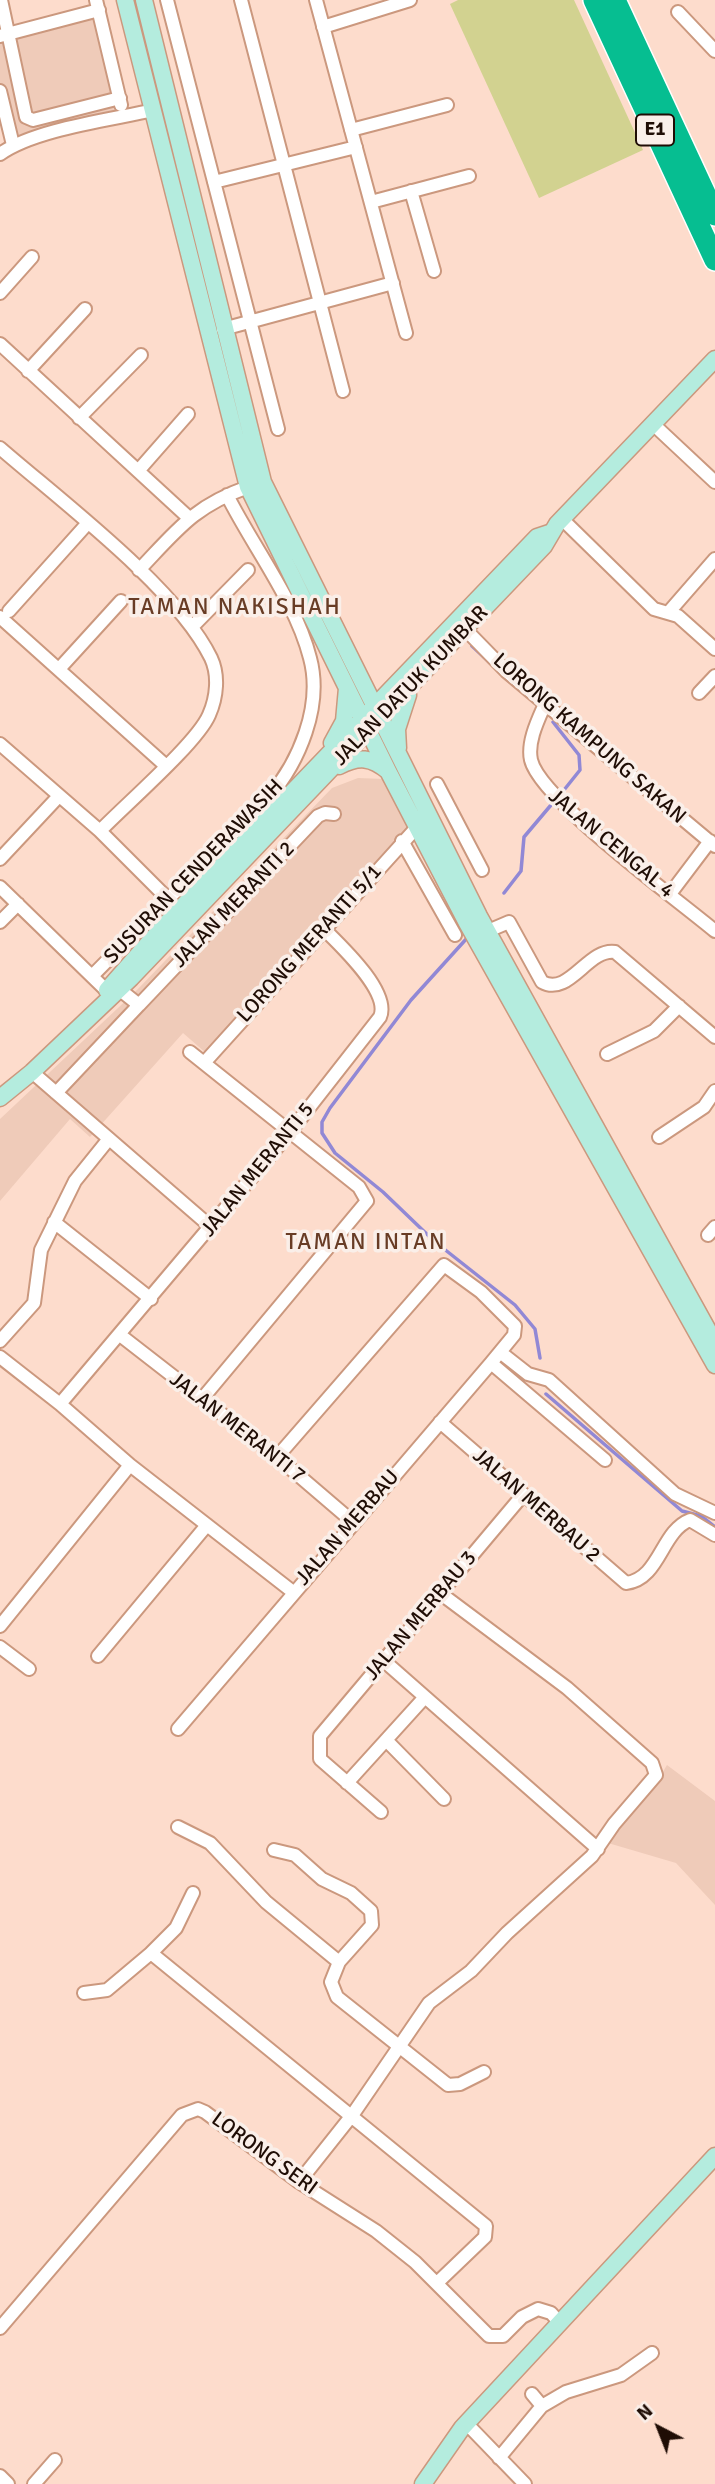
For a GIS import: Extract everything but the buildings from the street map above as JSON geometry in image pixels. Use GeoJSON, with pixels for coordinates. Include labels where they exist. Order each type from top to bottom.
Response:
{"type":"FeatureCollection","features":[{"type":"Feature","properties":{"kind":"highway","name":"E1"},"geometry":{"type":"LineString","coordinates":[[594,0],[715,260]]}},
{"type":"Feature","properties":{"kind":"highway","name":"E1"},"geometry":{"type":"LineString","coordinates":[[615,0],[715,215]]}},
{"type":"Feature","properties":{"kind":"main road"},"geometry":{"type":"LineString","coordinates":[[125,0],[248,487],[353,679],[344,721],[323,769]]}},
{"type":"Feature","properties":{"kind":"main road"},"geometry":{"type":"LineString","coordinates":[[144,0],[183,150],[223,329],[263,482],[372,719],[388,771],[510,1003],[715,1343]]}},
{"type":"Feature","properties":{"kind":"main road","name":"JALAN DATUK KUMBAR"},"geometry":{"type":"LineString","coordinates":[[372,719],[399,681],[562,519],[715,359]]}},
{"type":"Feature","properties":{"kind":"main road","name":"JALAN DATUK KUMBAR"},"geometry":{"type":"LineString","coordinates":[[113,990],[124,968],[372,719],[416,681],[544,546],[543,535]]}},
{"type":"Feature","properties":{"kind":"main road"},"geometry":{"type":"LineString","coordinates":[[353,679],[385,686],[399,681]]}},
{"type":"Feature","properties":{"kind":"main road"},"geometry":{"type":"LineString","coordinates":[[403,762],[397,729],[400,712],[416,681]]}},
{"type":"Feature","properties":{"kind":"main road"},"geometry":{"type":"LineString","coordinates":[[372,719],[403,762],[450,858],[715,1365]]}},
{"type":"Feature","properties":{"kind":"main road"},"geometry":{"type":"LineString","coordinates":[[323,769],[362,758],[377,762],[388,771]]}},
{"type":"Feature","properties":{"kind":"main road","name":"JALAN DATUK KUMBAR"},"geometry":{"type":"LineString","coordinates":[[0,1098],[32,1072],[169,937],[323,769]]}},
{"type":"Feature","properties":{"kind":"main road"},"geometry":{"type":"LineString","coordinates":[[423,2484],[466,2423],[715,2156]]}},
{"type":"Feature","properties":{"kind":"street"},"geometry":{"type":"LineString","coordinates":[[1,0],[4,35],[26,117],[33,120],[120,98]]}},
{"type":"Feature","properties":{"kind":"street"},"geometry":{"type":"LineString","coordinates":[[167,0],[278,429]]}},
{"type":"Feature","properties":{"kind":"street"},"geometry":{"type":"LineString","coordinates":[[241,0],[342,391]]}},
{"type":"Feature","properties":{"kind":"street"},"geometry":{"type":"LineString","coordinates":[[316,0],[406,333]]}},
{"type":"Feature","properties":{"kind":"street"},"geometry":{"type":"LineString","coordinates":[[323,27],[410,0]]}},
{"type":"Feature","properties":{"kind":"street"},"geometry":{"type":"LineString","coordinates":[[4,35],[97,5],[124,117]]}},
{"type":"Feature","properties":{"kind":"street"},"geometry":{"type":"LineString","coordinates":[[678,12],[715,51]]}},
{"type":"Feature","properties":{"kind":"street"},"geometry":{"type":"LineString","coordinates":[[0,91],[13,145]]}},
{"type":"Feature","properties":{"kind":"street"},"geometry":{"type":"LineString","coordinates":[[351,130],[447,105]]}},
{"type":"Feature","properties":{"kind":"street"},"geometry":{"type":"LineString","coordinates":[[5,113],[23,109]]}},
{"type":"Feature","properties":{"kind":"street"},"geometry":{"type":"LineString","coordinates":[[0,154],[13,145],[154,110]]}},
{"type":"Feature","properties":{"kind":"street"},"geometry":{"type":"LineString","coordinates":[[214,182],[356,146]]}},
{"type":"Feature","properties":{"kind":"street"},"geometry":{"type":"LineString","coordinates":[[371,202],[468,176]]}},
{"type":"Feature","properties":{"kind":"street"},"geometry":{"type":"LineString","coordinates":[[411,191],[434,271]]}},
{"type":"Feature","properties":{"kind":"street"},"geometry":{"type":"LineString","coordinates":[[0,293],[32,257]]}},
{"type":"Feature","properties":{"kind":"street"},"geometry":{"type":"LineString","coordinates":[[223,329],[393,283]]}},
{"type":"Feature","properties":{"kind":"street"},"geometry":{"type":"LineString","coordinates":[[29,371],[85,309]]}},
{"type":"Feature","properties":{"kind":"street"},"geometry":{"type":"LineString","coordinates":[[0,344],[188,517]]}},
{"type":"Feature","properties":{"kind":"street"},"geometry":{"type":"LineString","coordinates":[[79,418],[141,355]]}},
{"type":"Feature","properties":{"kind":"street"},"geometry":{"type":"LineString","coordinates":[[138,471],[188,414]]}},
{"type":"Feature","properties":{"kind":"street"},"geometry":{"type":"LineString","coordinates":[[653,424],[715,482]]}},
{"type":"Feature","properties":{"kind":"street"},"geometry":{"type":"LineString","coordinates":[[0,447],[139,570],[192,627],[212,659],[216,694],[203,726],[100,831]]}},
{"type":"Feature","properties":{"kind":"street"},"geometry":{"type":"LineString","coordinates":[[139,570],[188,517],[227,495],[248,487]]}},
{"type":"Feature","properties":{"kind":"street","name":"SUSURAN CENDERAWASIH"},"geometry":{"type":"LineString","coordinates":[[92,976],[170,901],[287,776],[302,744],[312,698],[311,660],[297,623],[227,495]]}},
{"type":"Feature","properties":{"kind":"street"},"geometry":{"type":"LineString","coordinates":[[562,519],[654,609],[678,616],[715,649]]}},
{"type":"Feature","properties":{"kind":"street"},"geometry":{"type":"LineString","coordinates":[[87,524],[4,614],[59,669],[165,765]]}},
{"type":"Feature","properties":{"kind":"street"},"geometry":{"type":"LineString","coordinates":[[668,612],[715,559]]}},
{"type":"Feature","properties":{"kind":"street"},"geometry":{"type":"LineString","coordinates":[[192,627],[248,570]]}},
{"type":"Feature","properties":{"kind":"street"},"geometry":{"type":"LineString","coordinates":[[59,669],[121,601]]}},
{"type":"Feature","properties":{"kind":"street","name":"LORONG KAMPUNG SAKAN"},"geometry":{"type":"LineString","coordinates":[[465,629],[506,671],[712,844]]}},
{"type":"Feature","properties":{"kind":"street"},"geometry":{"type":"LineString","coordinates":[[698,693],[715,676]]}},
{"type":"Feature","properties":{"kind":"street","name":"JALAN CENGAL 4"},"geometry":{"type":"LineString","coordinates":[[545,704],[530,749],[538,778],[568,810],[715,931]]}},
{"type":"Feature","properties":{"kind":"street"},"geometry":{"type":"LineString","coordinates":[[0,744],[100,831],[170,901]]}},
{"type":"Feature","properties":{"kind":"street"},"geometry":{"type":"LineString","coordinates":[[437,784],[482,870]]}},
{"type":"Feature","properties":{"kind":"street"},"geometry":{"type":"LineString","coordinates":[[0,859],[59,796]]}},
{"type":"Feature","properties":{"kind":"street","name":"JALAN MERANTI 2"},"geometry":{"type":"LineString","coordinates":[[56,1093],[318,816],[325,813],[334,814]]}},
{"type":"Feature","properties":{"kind":"street","name":"LORONG MERANTI 5/1"},"geometry":{"type":"LineString","coordinates":[[204,1063],[323,928],[418,826]]}},
{"type":"Feature","properties":{"kind":"street"},"geometry":{"type":"LineString","coordinates":[[402,841],[455,935]]}},
{"type":"Feature","properties":{"kind":"street"},"geometry":{"type":"LineString","coordinates":[[670,894],[712,844]]}},
{"type":"Feature","properties":{"kind":"street"},"geometry":{"type":"LineString","coordinates":[[450,858],[471,848]]}},
{"type":"Feature","properties":{"kind":"street"},"geometry":{"type":"LineString","coordinates":[[0,887],[92,976],[139,1005]]}},
{"type":"Feature","properties":{"kind":"street"},"geometry":{"type":"LineString","coordinates":[[0,922],[18,904]]}},
{"type":"Feature","properties":{"kind":"street"},"geometry":{"type":"LineString","coordinates":[[488,931],[509,922],[542,982],[550,986],[558,985],[610,951],[625,959],[715,1037]]}},
{"type":"Feature","properties":{"kind":"street","name":"JALAN MERANTI 5"},"geometry":{"type":"LineString","coordinates":[[60,1404],[290,1132],[383,1011],[381,1001],[356,961],[323,928]]}},
{"type":"Feature","properties":{"kind":"street"},"geometry":{"type":"LineString","coordinates":[[169,937],[187,955]]}},
{"type":"Feature","properties":{"kind":"street"},"geometry":{"type":"LineString","coordinates":[[607,1054],[654,1031],[679,1006]]}},
{"type":"Feature","properties":{"kind":"street"},"geometry":{"type":"LineString","coordinates":[[190,1052],[362,1190],[366,1196],[366,1206],[202,1399]]}},
{"type":"Feature","properties":{"kind":"street"},"geometry":{"type":"LineString","coordinates":[[32,1072],[211,1227]]}},
{"type":"Feature","properties":{"kind":"street"},"geometry":{"type":"LineString","coordinates":[[659,1137],[704,1107],[715,1091]]}},
{"type":"Feature","properties":{"kind":"street"},"geometry":{"type":"LineString","coordinates":[[704,1107],[715,1117]]}},
{"type":"Feature","properties":{"kind":"street"},"geometry":{"type":"LineString","coordinates":[[0,1341],[34,1303],[37,1294],[38,1260],[54,1222],[75,1181],[108,1140]]}},
{"type":"Feature","properties":{"kind":"street"},"geometry":{"type":"LineString","coordinates":[[54,1222],[151,1299]]}},
{"type":"Feature","properties":{"kind":"street","name":"JALAN MERBAU"},"geometry":{"type":"LineString","coordinates":[[178,1729],[491,1363],[514,1335],[515,1326],[481,1292],[444,1265],[277,1457]]}},
{"type":"Feature","properties":{"kind":"street","name":"JALAN MERANTI 7"},"geometry":{"type":"LineString","coordinates":[[120,1335],[277,1457],[353,1522]]}},
{"type":"Feature","properties":{"kind":"street"},"geometry":{"type":"LineString","coordinates":[[500,1352],[528,1374],[549,1380],[674,1494],[715,1513]]}},
{"type":"Feature","properties":{"kind":"street"},"geometry":{"type":"LineString","coordinates":[[0,1357],[60,1404],[130,1465],[293,1592]]}},
{"type":"Feature","properties":{"kind":"street"},"geometry":{"type":"LineString","coordinates":[[491,1363],[605,1460]]}},
{"type":"Feature","properties":{"kind":"street","name":"JALAN MERBAU 2"},"geometry":{"type":"LineString","coordinates":[[440,1422],[626,1583],[644,1577],[680,1524],[690,1520],[715,1535]]}},
{"type":"Feature","properties":{"kind":"street"},"geometry":{"type":"LineString","coordinates":[[0,1626],[130,1465]]}},
{"type":"Feature","properties":{"kind":"street","name":"JALAN MERBAU 3"},"geometry":{"type":"LineString","coordinates":[[348,1783],[320,1759],[320,1736],[523,1496]]}},
{"type":"Feature","properties":{"kind":"street"},"geometry":{"type":"LineString","coordinates":[[98,1656],[207,1525]]}},
{"type":"Feature","properties":{"kind":"street"},"geometry":{"type":"LineString","coordinates":[[299,2182],[353,2114],[435,1996],[471,1971],[598,1849],[614,1824],[643,1793],[656,1773],[652,1763],[567,1688],[440,1593]]}},
{"type":"Feature","properties":{"kind":"street"},"geometry":{"type":"LineString","coordinates":[[0,1647],[29,1669]]}},
{"type":"Feature","properties":{"kind":"street"},"geometry":{"type":"LineString","coordinates":[[383,1660],[598,1849]]}},
{"type":"Feature","properties":{"kind":"street"},"geometry":{"type":"LineString","coordinates":[[381,1812],[348,1783],[425,1698]]}},
{"type":"Feature","properties":{"kind":"street"},"geometry":{"type":"LineString","coordinates":[[386,1740],[444,1798]]}},
{"type":"Feature","properties":{"kind":"street"},"geometry":{"type":"LineString","coordinates":[[178,1826],[210,1843],[266,1902],[339,1962]]}},
{"type":"Feature","properties":{"kind":"street"},"geometry":{"type":"LineString","coordinates":[[274,1850],[295,1855],[322,1879],[351,1893],[372,1911],[372,1925],[339,1962],[331,1982],[334,1993],[448,2085],[460,2084],[484,2072]]}},
{"type":"Feature","properties":{"kind":"street"},"geometry":{"type":"LineString","coordinates":[[84,1993],[99,1993],[114,1985],[151,1953],[176,1928],[193,1893]]}},
{"type":"Feature","properties":{"kind":"street"},"geometry":{"type":"LineString","coordinates":[[151,1953],[353,2114],[486,2226],[485,2237],[436,2283]]}},
{"type":"Feature","properties":{"kind":"street","name":"LORONG SERI"},"geometry":{"type":"LineString","coordinates":[[0,2328],[182,2115],[189,2111],[205,2112],[299,2182],[376,2231],[436,2283],[471,2322],[489,2336],[503,2336],[522,2318],[538,2309],[551,2313],[560,2323]]}},
{"type":"Feature","properties":{"kind":"street"},"geometry":{"type":"LineString","coordinates":[[499,2458],[542,2406],[566,2392],[621,2375],[652,2353]]}},
{"type":"Feature","properties":{"kind":"street"},"geometry":{"type":"LineString","coordinates":[[532,2393],[542,2406]]}},
{"type":"Feature","properties":{"kind":"street"},"geometry":{"type":"LineString","coordinates":[[466,2423],[525,2484]]}},
{"type":"Feature","properties":{"kind":"street"},"geometry":{"type":"LineString","coordinates":[[34,2484],[55,2460]]}},
{"type":"Feature","properties":{"kind":"street"},"geometry":{"type":"LineString","coordinates":[[0,2476],[8,2484]]}},
{"type":"Feature","properties":{"kind":"shaded area"},"geometry":{"type":"Polygon","coordinates":[[[104,11],[128,107],[5,139],[0,120],[0,38],[104,11]]]}},
{"type":"Feature","properties":{"kind":"shaded area"},"geometry":{"type":"Polygon","coordinates":[[[358,778],[384,779],[411,830],[206,1053],[183,1033],[90,1137],[70,1119],[0,1201],[0,1119],[135,992],[332,788],[358,778]]]}},
{"type":"Feature","properties":{"kind":"shaded area"},"geometry":{"type":"Polygon","coordinates":[[[667,1765],[715,1801],[715,1905],[676,1863],[608,1843],[652,1790],[667,1765]]]}},
{"type":"Feature","properties":{"kind":"green space"},"geometry":{"type":"Polygon","coordinates":[[[458,0],[574,0],[643,150],[539,198],[450,4],[458,0]]]}},
{"type":"Feature","properties":{"kind":"waterway"},"geometry":{"type":"LineString","coordinates":[[472,646],[516,687]]}},
{"type":"Feature","properties":{"kind":"waterway"},"geometry":{"type":"LineString","coordinates":[[553,722],[579,755],[580,770],[560,795]]}},
{"type":"Feature","properties":{"kind":"waterway"},"geometry":{"type":"LineString","coordinates":[[504,893],[521,871],[524,837],[551,805]]}},
{"type":"Feature","properties":{"kind":"waterway"},"geometry":{"type":"LineString","coordinates":[[468,937],[411,1000],[330,1108],[322,1122],[322,1133],[335,1153],[383,1192],[434,1241],[515,1305],[535,1329],[540,1358]]}},
{"type":"Feature","properties":{"kind":"waterway"},"geometry":{"type":"LineString","coordinates":[[546,1394],[682,1511],[701,1516],[715,1527]]}},
{"type":"Feature","properties":{"kind":"district","name":"TAMAN NAKISHAH"},"geometry":{"type":"Point","coordinates":[235,608]}},
{"type":"Feature","properties":{"kind":"district","name":"TAMAN INTAN"},"geometry":{"type":"Point","coordinates":[366,1243]}}]}
